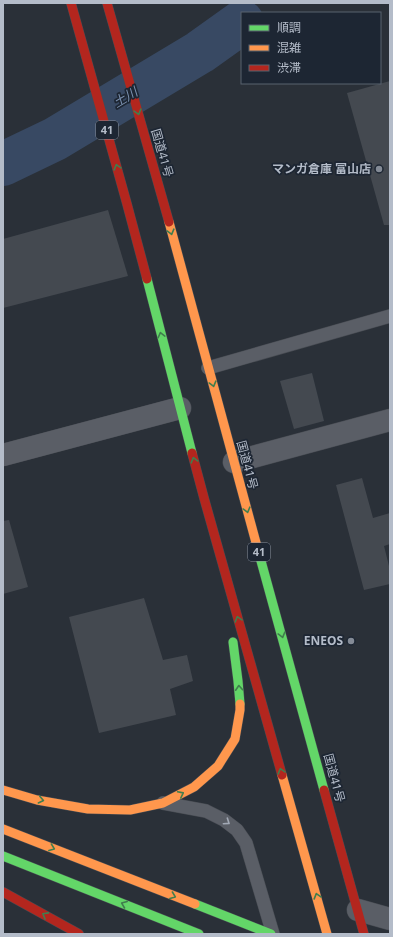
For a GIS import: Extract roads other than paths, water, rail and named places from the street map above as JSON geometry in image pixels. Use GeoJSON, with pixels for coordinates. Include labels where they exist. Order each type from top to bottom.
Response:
{"type":"FeatureCollection","features":[{"type":"Feature","properties":{"kind":"highway","name":"41"},"geometry":{"type":"LineString","coordinates":[[71,3],[128,204],[204,498],[327,934]]}},
{"type":"Feature","properties":{"kind":"highway","name":"国道41号"},"geometry":{"type":"LineString","coordinates":[[107,3],[365,934]]}},
{"type":"Feature","properties":{"kind":"highway"},"geometry":{"type":"LineString","coordinates":[[204,498],[228,618]]}},
{"type":"Feature","properties":{"kind":"highway"},"geometry":{"type":"LineString","coordinates":[[3,790],[37,800],[88,809],[130,810],[164,803],[194,787],[218,766],[234,739],[240,710],[232,634]]}},
{"type":"Feature","properties":{"kind":"highway"},"geometry":{"type":"LineString","coordinates":[[3,829],[272,934]]}},
{"type":"Feature","properties":{"kind":"highway"},"geometry":{"type":"LineString","coordinates":[[3,856],[199,934]]}},
{"type":"Feature","properties":{"kind":"highway"},"geometry":{"type":"LineString","coordinates":[[3,892],[79,934]]}},
{"type":"Feature","properties":{"kind":"street"},"geometry":{"type":"LineString","coordinates":[[3,455],[180,408]]}},
{"type":"Feature","properties":{"kind":"street"},"geometry":{"type":"LineString","coordinates":[[234,462],[390,420]]}},
{"type":"Feature","properties":{"kind":"street"},"geometry":{"type":"LineString","coordinates":[[358,910],[390,920]]}},
{"type":"Feature","properties":{"kind":"lane"},"geometry":{"type":"LineString","coordinates":[[208,368],[390,316]]}},
{"type":"Feature","properties":{"kind":"lane"},"geometry":{"type":"LineString","coordinates":[[164,803],[206,811],[224,820],[237,830],[246,843],[272,934]]}},
{"type":"Feature","properties":{"kind":"waterway","name":"土川"},"geometry":{"type":"LineString","coordinates":[[3,164],[55,139],[200,52],[241,23]]}},
{"type":"Feature","properties":{"kind":"place","name":"マンガ倉庫 富山店"},"geometry":{"type":"Point","coordinates":[379,169]}},
{"type":"Feature","properties":{"kind":"place","name":"ENEOS"},"geometry":{"type":"Point","coordinates":[351,641]}}]}
